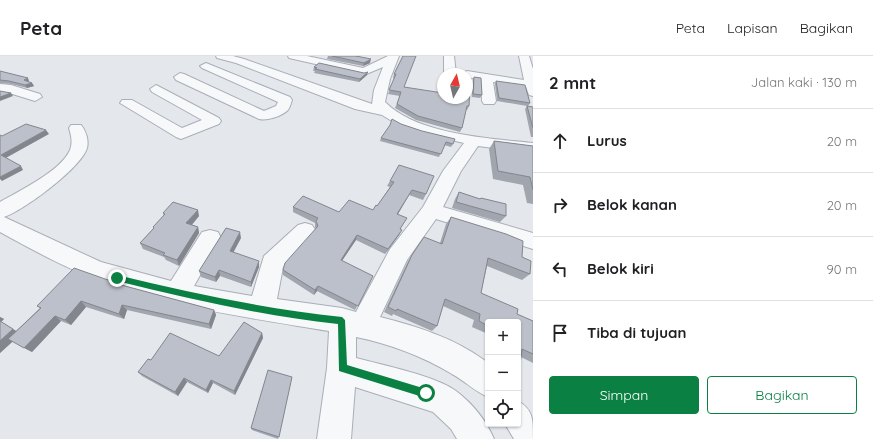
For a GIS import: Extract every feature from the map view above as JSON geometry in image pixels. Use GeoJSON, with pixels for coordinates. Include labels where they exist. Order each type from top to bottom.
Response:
{"type":"FeatureCollection","features":[{"type":"Feature","properties":{"kind":"street"},"geometry":{"type":"LineString","coordinates":[[290,61],[364,72],[394,56]]}},
{"type":"Feature","properties":{"kind":"street"},"geometry":{"type":"LineString","coordinates":[[381,107],[384,76],[394,56]]}},
{"type":"Feature","properties":{"kind":"street"},"geometry":{"type":"LineString","coordinates":[[449,56],[450,68]]}},
{"type":"Feature","properties":{"kind":"street"},"geometry":{"type":"LineString","coordinates":[[473,75],[532,87],[524,56]]}},
{"type":"Feature","properties":{"kind":"street"},"geometry":{"type":"LineString","coordinates":[[148,92],[214,121],[181,134],[127,103],[148,92],[224,57],[360,106],[381,107]]}},
{"type":"Feature","properties":{"kind":"street"},"geometry":{"type":"LineString","coordinates":[[290,61],[338,89],[381,107],[405,123],[474,140],[533,148]]}},
{"type":"Feature","properties":{"kind":"street"},"geometry":{"type":"LineString","coordinates":[[180,77],[264,116],[282,108],[285,100],[206,66]]}},
{"type":"Feature","properties":{"kind":"street"},"geometry":{"type":"LineString","coordinates":[[487,78],[489,101]]}},
{"type":"Feature","properties":{"kind":"street"},"geometry":{"type":"LineString","coordinates":[[0,88],[7,88],[35,97]]}},
{"type":"Feature","properties":{"kind":"street"},"geometry":{"type":"LineString","coordinates":[[0,211],[56,174],[75,157],[79,149],[80,138],[76,128]]}},
{"type":"Feature","properties":{"kind":"street"},"geometry":{"type":"LineString","coordinates":[[334,439],[342,368],[352,322],[398,255],[431,211],[452,171],[474,140]]}},
{"type":"Feature","properties":{"kind":"street"},"geometry":{"type":"LineString","coordinates":[[431,211],[533,241]]}},
{"type":"Feature","properties":{"kind":"street"},"geometry":{"type":"LineString","coordinates":[[0,223],[78,262],[117,278],[177,293],[262,309],[352,322],[411,338],[436,348],[465,364],[485,380]]}},
{"type":"Feature","properties":{"kind":"street"},"geometry":{"type":"LineString","coordinates":[[262,309],[272,263],[304,231]]}},
{"type":"Feature","properties":{"kind":"street"},"geometry":{"type":"LineString","coordinates":[[177,293],[210,238]]}},
{"type":"Feature","properties":{"kind":"street"},"geometry":{"type":"LineString","coordinates":[[342,368],[426,393],[444,401],[462,418],[478,439]]}},
{"type":"Feature","properties":{"kind":"street"},"geometry":{"type":"LineString","coordinates":[[521,421],[533,437]]}},
{"type":"Feature","properties":{"kind":"building"},"geometry":{"type":"Polygon","coordinates":[[[332,56],[356,56],[371,59],[364,63],[332,56]]]}},
{"type":"Feature","properties":{"kind":"building"},"geometry":{"type":"Polygon","coordinates":[[[403,56],[416,56],[404,87],[437,92],[437,104],[469,104],[469,106],[467,106],[462,128],[418,116],[397,104],[401,92],[389,90],[396,74],[394,74],[403,56]]]}},
{"type":"Feature","properties":{"kind":"building"},"geometry":{"type":"Polygon","coordinates":[[[319,63],[364,73],[368,72],[360,79],[315,69],[317,68],[314,67],[319,63]]]}},
{"type":"Feature","properties":{"kind":"building"},"geometry":{"type":"Polygon","coordinates":[[[0,71],[28,78],[24,80],[32,83],[25,85],[0,80],[0,71]]]}},
{"type":"Feature","properties":{"kind":"building"},"geometry":{"type":"Polygon","coordinates":[[[474,77],[481,78],[482,95],[473,94],[474,77]]]}},
{"type":"Feature","properties":{"kind":"building"},"geometry":{"type":"Polygon","coordinates":[[[496,81],[525,85],[530,103],[499,98],[496,81]]]}},
{"type":"Feature","properties":{"kind":"building"},"geometry":{"type":"Polygon","coordinates":[[[0,91],[11,93],[0,97],[0,91]]]}},
{"type":"Feature","properties":{"kind":"building"},"geometry":{"type":"Polygon","coordinates":[[[527,106],[533,107],[533,128],[527,106]]]}},
{"type":"Feature","properties":{"kind":"building"},"geometry":{"type":"Polygon","coordinates":[[[392,119],[401,124],[422,131],[455,139],[453,144],[446,142],[441,154],[381,138],[390,125],[392,119]]]}},
{"type":"Feature","properties":{"kind":"building"},"geometry":{"type":"Polygon","coordinates":[[[26,124],[46,130],[1,155],[21,166],[0,177],[0,135],[2,136],[26,124]]]}},
{"type":"Feature","properties":{"kind":"building"},"geometry":{"type":"Polygon","coordinates":[[[494,141],[533,146],[533,190],[530,177],[498,171],[494,141]]]}},
{"type":"Feature","properties":{"kind":"building"},"geometry":{"type":"Polygon","coordinates":[[[399,165],[434,176],[426,194],[412,190],[397,214],[407,218],[400,229],[402,230],[388,249],[357,235],[341,260],[373,276],[358,306],[318,286],[315,290],[283,270],[285,263],[318,226],[316,221],[318,218],[293,207],[303,196],[339,212],[349,200],[373,210],[394,182],[390,181],[399,165]]]}},
{"type":"Feature","properties":{"kind":"building"},"geometry":{"type":"Polygon","coordinates":[[[459,192],[480,199],[506,204],[506,216],[456,202],[459,192]]]}},
{"type":"Feature","properties":{"kind":"building"},"geometry":{"type":"Polygon","coordinates":[[[173,202],[198,210],[186,223],[198,227],[177,260],[163,255],[165,253],[140,243],[154,228],[153,227],[165,214],[163,213],[173,202]]]}},
{"type":"Feature","properties":{"kind":"building"},"geometry":{"type":"Polygon","coordinates":[[[451,217],[506,234],[523,241],[522,257],[531,261],[530,274],[488,258],[481,293],[518,309],[517,314],[533,321],[533,354],[522,349],[521,357],[521,319],[485,319],[485,324],[479,321],[480,314],[445,299],[437,326],[397,309],[396,311],[388,307],[412,255],[424,237],[442,244],[451,217]]]}},
{"type":"Feature","properties":{"kind":"building"},"geometry":{"type":"Polygon","coordinates":[[[226,228],[240,232],[230,251],[259,261],[251,282],[219,270],[215,277],[199,271],[226,228]]]}},
{"type":"Feature","properties":{"kind":"building"},"geometry":{"type":"Polygon","coordinates":[[[74,268],[125,286],[214,310],[209,324],[122,305],[119,314],[81,301],[65,320],[55,316],[24,348],[8,339],[41,308],[37,306],[74,268]]]}},
{"type":"Feature","properties":{"kind":"building"},"geometry":{"type":"Polygon","coordinates":[[[0,321],[13,329],[0,341],[0,321]]]}},
{"type":"Feature","properties":{"kind":"building"},"geometry":{"type":"Polygon","coordinates":[[[244,322],[262,333],[234,391],[211,380],[206,390],[184,378],[175,392],[138,372],[148,359],[151,360],[170,333],[219,356],[244,322]]]}},
{"type":"Feature","properties":{"kind":"building"},"geometry":{"type":"Polygon","coordinates":[[[268,370],[292,377],[279,437],[251,428],[268,370]]]}},
{"type":"Feature","properties":{"kind":"route"},"geometry":{"type":"LineString","coordinates":[[117,278],[204,299],[306,317],[342,320],[342,368],[426,393]]}}]}
